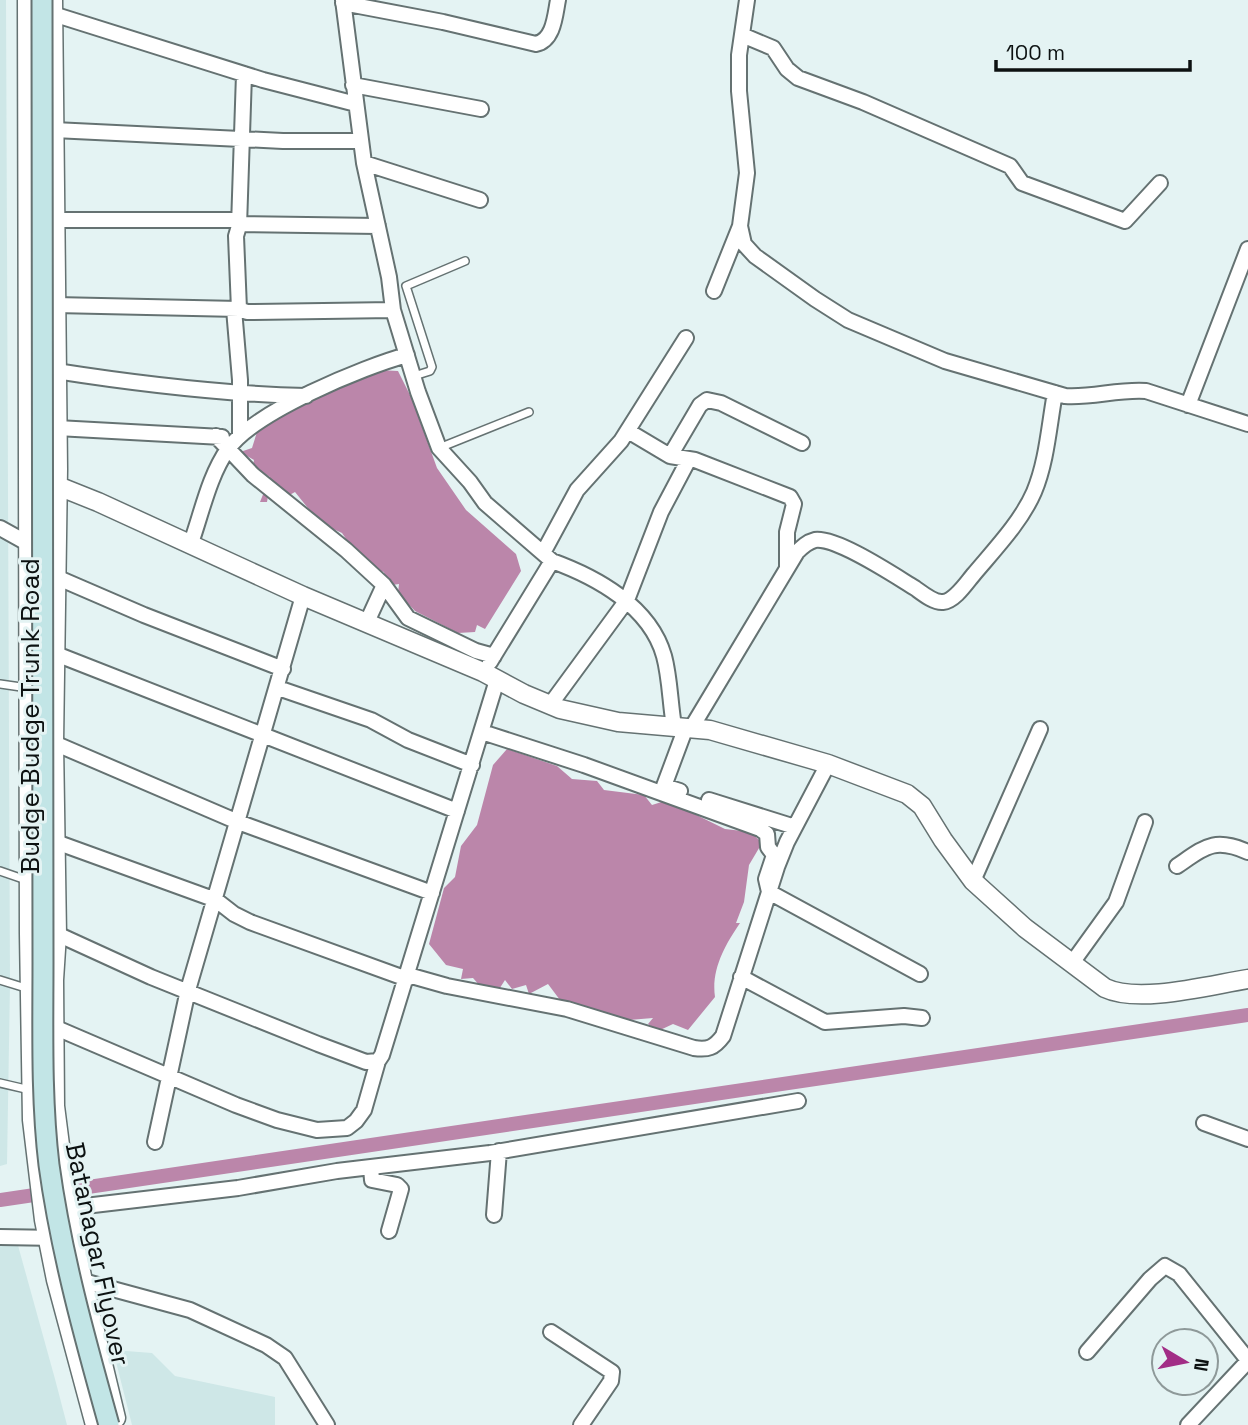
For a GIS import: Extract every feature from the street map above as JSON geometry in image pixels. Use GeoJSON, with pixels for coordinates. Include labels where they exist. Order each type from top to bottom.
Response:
{"type":"FeatureCollection","features":[{"type":"Feature","properties":{"kind":"main road","name":"Batanagar Flyover"},"geometry":{"type":"LineString","coordinates":[[49,5],[42,909],[45,1116],[49,1165],[71,1280],[109,1425]]}},
{"type":"Feature","properties":{"kind":"street","name":"Budge Budge Trunk Road"},"geometry":{"type":"LineString","coordinates":[[27,0],[32,1090],[37,1168],[47,1238],[55,1280],[95,1425]]}},
{"type":"Feature","properties":{"kind":"street"},"geometry":{"type":"LineString","coordinates":[[558,0],[548,37],[536,44],[343,2],[364,163],[393,310],[439,448],[485,503],[547,557],[598,581],[627,600],[659,643],[684,727]]}},
{"type":"Feature","properties":{"kind":"street"},"geometry":{"type":"LineString","coordinates":[[714,291],[740,226],[747,173],[739,91],[747,0]]}},
{"type":"Feature","properties":{"kind":"street","name":"Budge Budge Trunk Road"},"geometry":{"type":"LineString","coordinates":[[49,5],[54,130],[58,486],[54,743],[57,934],[55,1106],[68,1206],[82,1281],[118,1425]]}},
{"type":"Feature","properties":{"kind":"street"},"geometry":{"type":"LineString","coordinates":[[49,5],[244,74],[356,104]]}},
{"type":"Feature","properties":{"kind":"street"},"geometry":{"type":"LineString","coordinates":[[742,35],[773,48],[787,69],[798,78],[863,102],[1010,166],[1022,183],[1060,198],[1125,221],[1160,183]]}},
{"type":"Feature","properties":{"kind":"street"},"geometry":{"type":"LineString","coordinates":[[244,74],[239,223],[236,236],[240,394],[235,441],[253,475],[346,550],[384,585],[408,618],[476,651],[494,656]]}},
{"type":"Feature","properties":{"kind":"street"},"geometry":{"type":"LineString","coordinates":[[353,85],[481,108]]}},
{"type":"Feature","properties":{"kind":"street"},"geometry":{"type":"LineString","coordinates":[[54,130],[243,139],[361,141]]}},
{"type":"Feature","properties":{"kind":"street"},"geometry":{"type":"LineString","coordinates":[[364,163],[480,200]]}},
{"type":"Feature","properties":{"kind":"street"},"geometry":{"type":"LineString","coordinates":[[54,220],[378,226]]}},
{"type":"Feature","properties":{"kind":"street"},"geometry":{"type":"LineString","coordinates":[[740,226],[744,244],[755,257],[815,299],[848,320],[945,361],[1055,393],[1080,397],[1131,390],[1146,391],[1248,424]]}},
{"type":"Feature","properties":{"kind":"street"},"geometry":{"type":"LineString","coordinates":[[1188,405],[1242,279],[1248,248]]}},
{"type":"Feature","properties":{"kind":"street"},"geometry":{"type":"LineString","coordinates":[[55,305],[236,309],[247,312],[393,310]]}},
{"type":"Feature","properties":{"kind":"street"},"geometry":{"type":"LineString","coordinates":[[54,1027],[299,1127],[334,1130],[347,1128],[356,1121],[364,1110],[408,977],[482,732],[494,656],[547,557],[576,490],[628,431],[686,338]]}},
{"type":"Feature","properties":{"kind":"street"},"geometry":{"type":"LineString","coordinates":[[191,543],[219,465],[235,441],[267,416],[370,366],[407,355]]}},
{"type":"Feature","properties":{"kind":"street"},"geometry":{"type":"LineString","coordinates":[[56,371],[240,394],[308,396]]}},
{"type":"Feature","properties":{"kind":"street"},"geometry":{"type":"LineString","coordinates":[[795,827],[664,786],[684,727],[797,552],[806,544],[815,540],[832,543],[878,565],[937,601],[948,601],[956,595],[995,550],[1033,494],[1040,476],[1055,393]]}},
{"type":"Feature","properties":{"kind":"street"},"geometry":{"type":"LineString","coordinates":[[670,456],[700,405],[707,400],[721,403],[802,443]]}},
{"type":"Feature","properties":{"kind":"street"},"geometry":{"type":"LineString","coordinates":[[57,429],[216,436],[235,441]]}},
{"type":"Feature","properties":{"kind":"street"},"geometry":{"type":"LineString","coordinates":[[628,431],[670,456],[689,459],[725,471],[793,500],[786,541],[788,568]]}},
{"type":"Feature","properties":{"kind":"street"},"geometry":{"type":"LineString","coordinates":[[550,705],[627,600],[662,512],[689,459]]}},
{"type":"Feature","properties":{"kind":"street"},"geometry":{"type":"LineString","coordinates":[[28,485],[58,486],[550,705],[618,722],[710,730],[828,764],[907,794],[922,806],[973,881],[1025,928],[1105,988],[1117,994],[1137,996],[1248,979]]}},
{"type":"Feature","properties":{"kind":"street"},"geometry":{"type":"LineString","coordinates":[[0,528],[29,544],[57,542]]}},
{"type":"Feature","properties":{"kind":"street"},"geometry":{"type":"LineString","coordinates":[[56,577],[144,615],[283,668]]}},
{"type":"Feature","properties":{"kind":"street"},"geometry":{"type":"LineString","coordinates":[[367,622],[384,585]]}},
{"type":"Feature","properties":{"kind":"street"},"geometry":{"type":"LineString","coordinates":[[155,1142],[188,990],[303,596]]}},
{"type":"Feature","properties":{"kind":"street"},"geometry":{"type":"LineString","coordinates":[[56,654],[457,811]]}},
{"type":"Feature","properties":{"kind":"street"},"geometry":{"type":"LineString","coordinates":[[278,688],[371,720],[408,740],[472,765]]}},
{"type":"Feature","properties":{"kind":"street"},"geometry":{"type":"LineString","coordinates":[[973,881],[1040,729]]}},
{"type":"Feature","properties":{"kind":"street"},"geometry":{"type":"LineString","coordinates":[[482,732],[584,765],[760,829],[767,834],[768,847],[774,855],[766,879],[769,892],[920,974]]}},
{"type":"Feature","properties":{"kind":"street"},"geometry":{"type":"LineString","coordinates":[[54,743],[238,822],[432,893]]}},
{"type":"Feature","properties":{"kind":"street"},"geometry":{"type":"LineString","coordinates":[[56,842],[216,900],[250,922],[408,977],[567,1009],[706,1050],[716,1046],[723,1036],[769,892],[795,827],[828,764]]}},
{"type":"Feature","properties":{"kind":"street"},"geometry":{"type":"LineString","coordinates":[[1072,963],[1116,902],[1145,822]]}},
{"type":"Feature","properties":{"kind":"street"},"geometry":{"type":"LineString","coordinates":[[1177,866],[1212,844],[1231,844],[1248,852]]}},
{"type":"Feature","properties":{"kind":"street"},"geometry":{"type":"LineString","coordinates":[[57,934],[151,977],[366,1062],[378,1061]]}},
{"type":"Feature","properties":{"kind":"street"},"geometry":{"type":"LineString","coordinates":[[741,977],[825,1022],[904,1016],[922,1018]]}},
{"type":"Feature","properties":{"kind":"street"},"geometry":{"type":"LineString","coordinates":[[68,1206],[238,1188],[371,1167],[499,1151],[798,1101]]}},
{"type":"Feature","properties":{"kind":"street"},"geometry":{"type":"LineString","coordinates":[[1204,1124],[1248,1139]]}},
{"type":"Feature","properties":{"kind":"street"},"geometry":{"type":"LineString","coordinates":[[494,1215],[499,1151]]}},
{"type":"Feature","properties":{"kind":"street"},"geometry":{"type":"LineString","coordinates":[[371,1167],[372,1180],[397,1185],[401,1189],[389,1231]]}},
{"type":"Feature","properties":{"kind":"street"},"geometry":{"type":"LineString","coordinates":[[0,1237],[74,1238]]}},
{"type":"Feature","properties":{"kind":"street"},"geometry":{"type":"LineString","coordinates":[[1087,1352],[1150,1279],[1165,1266],[1179,1274],[1248,1360],[1188,1425]]}},
{"type":"Feature","properties":{"kind":"street"},"geometry":{"type":"LineString","coordinates":[[82,1281],[190,1310],[266,1345],[285,1358],[327,1425]]}},
{"type":"Feature","properties":{"kind":"street"},"geometry":{"type":"LineString","coordinates":[[551,1332],[612,1372],[611,1381],[582,1425]]}},
{"type":"Feature","properties":{"kind":"lane"},"geometry":{"type":"LineString","coordinates":[[390,290],[465,261]]}},
{"type":"Feature","properties":{"kind":"lane"},"geometry":{"type":"LineString","coordinates":[[406,286],[432,367],[430,372],[413,376]]}},
{"type":"Feature","properties":{"kind":"lane"},"geometry":{"type":"LineString","coordinates":[[439,448],[529,412]]}},
{"type":"Feature","properties":{"kind":"lane"},"geometry":{"type":"LineString","coordinates":[[0,684],[29,688]]}},
{"type":"Feature","properties":{"kind":"lane"},"geometry":{"type":"LineString","coordinates":[[0,871],[29,881]]}},
{"type":"Feature","properties":{"kind":"lane"},"geometry":{"type":"LineString","coordinates":[[0,980],[30,990]]}},
{"type":"Feature","properties":{"kind":"lane"},"geometry":{"type":"LineString","coordinates":[[0,1083],[32,1090]]}},
{"type":"Feature","properties":{"kind":"shaded area"},"geometry":{"type":"Polygon","coordinates":[[[0,0],[6,0],[10,984],[7,1164],[0,1166],[0,0]]]}},
{"type":"Feature","properties":{"kind":"shaded area"},"geometry":{"type":"Polygon","coordinates":[[[378,370],[398,371],[413,401],[420,402],[416,410],[437,468],[466,510],[516,554],[521,571],[485,629],[477,625],[475,632],[458,633],[415,611],[398,593],[399,584],[386,586],[384,572],[366,568],[342,533],[320,523],[295,492],[284,498],[270,485],[267,502],[260,502],[270,477],[262,472],[250,481],[254,460],[240,452],[252,448],[257,432],[279,414],[378,370]]]}},
{"type":"Feature","properties":{"kind":"shaded area"},"geometry":{"type":"Polygon","coordinates":[[[507,749],[557,766],[572,779],[597,781],[604,790],[644,795],[652,805],[674,798],[678,806],[725,829],[751,832],[762,843],[749,865],[744,902],[736,923],[740,923],[724,949],[717,968],[715,997],[688,1030],[673,1024],[658,1031],[648,1024],[653,1018],[629,1020],[560,1000],[548,984],[529,994],[526,985],[512,989],[505,980],[496,994],[487,994],[473,978],[461,979],[463,969],[446,965],[429,944],[444,888],[455,877],[461,846],[477,825],[493,765],[507,749]]]}},
{"type":"Feature","properties":{"kind":"shaded area"},"geometry":{"type":"Polygon","coordinates":[[[14,1231],[67,1425],[0,1425],[0,1233],[14,1231]]]}},
{"type":"Feature","properties":{"kind":"shaded area"},"geometry":{"type":"Polygon","coordinates":[[[113,1350],[152,1353],[175,1376],[275,1397],[275,1425],[132,1425],[113,1350]]]}},
{"type":"Feature","properties":{"kind":"waterway"},"geometry":{"type":"LineString","coordinates":[[0,1200],[1248,1015]]}}]}
